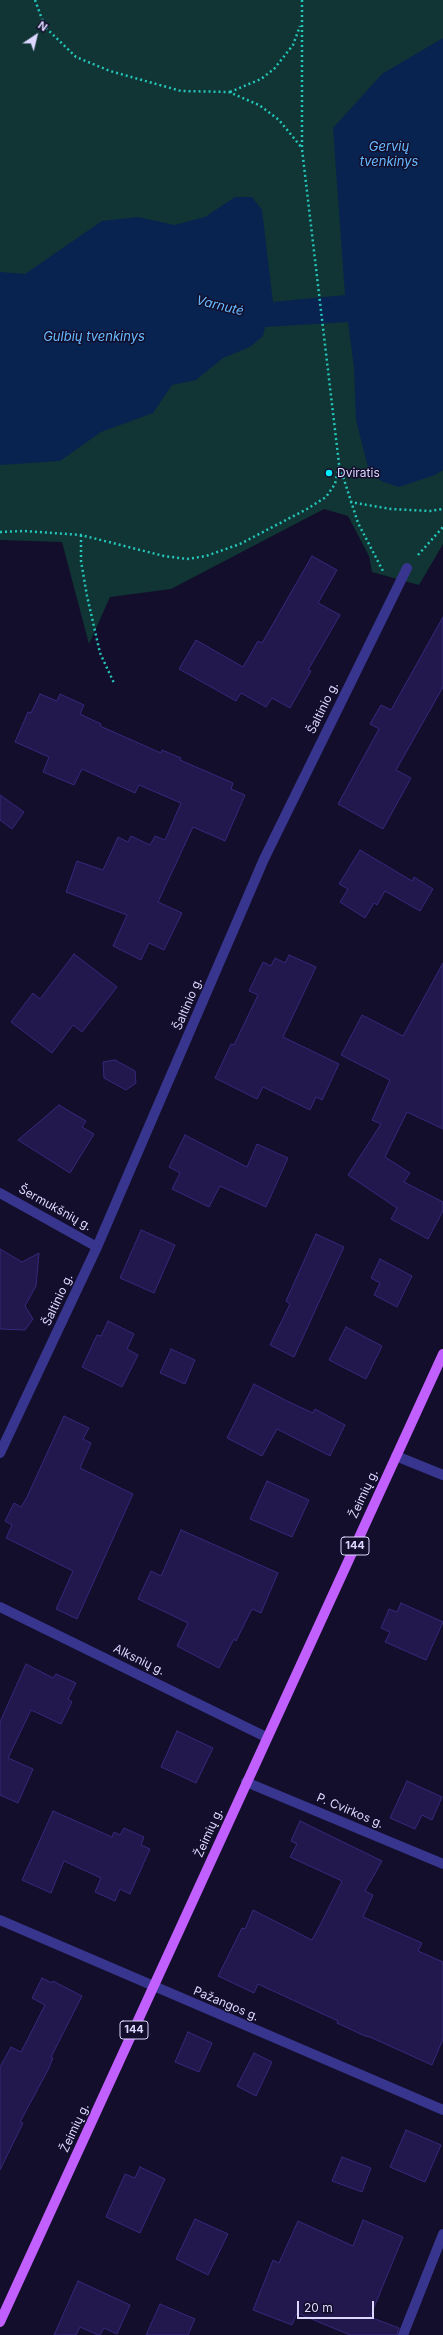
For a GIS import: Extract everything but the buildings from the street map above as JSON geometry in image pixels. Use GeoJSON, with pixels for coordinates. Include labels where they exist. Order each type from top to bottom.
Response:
{"type":"FeatureCollection","features":[{"type":"Feature","properties":{"kind":"main road","name":"Žeimių g."},"geometry":{"type":"LineString","coordinates":[[0,2322],[154,1987],[266,1737],[443,1354]]}},
{"type":"Feature","properties":{"kind":"street","name":"Šaltinio g."},"geometry":{"type":"LineString","coordinates":[[0,1453],[97,1247],[264,859],[407,568]]}},
{"type":"Feature","properties":{"kind":"street","name":"Šermukšnių g."},"geometry":{"type":"LineString","coordinates":[[0,1193],[97,1247]]}},
{"type":"Feature","properties":{"kind":"street"},"geometry":{"type":"LineString","coordinates":[[396,1456],[443,1475]]}},
{"type":"Feature","properties":{"kind":"street","name":"Alksnių g."},"geometry":{"type":"LineString","coordinates":[[0,1607],[266,1737]]}},
{"type":"Feature","properties":{"kind":"street","name":"P. Cvirkos g."},"geometry":{"type":"LineString","coordinates":[[246,1782],[443,1864]]}},
{"type":"Feature","properties":{"kind":"street","name":"Pažangos g."},"geometry":{"type":"LineString","coordinates":[[0,1920],[443,2110]]}},
{"type":"Feature","properties":{"kind":"street"},"geometry":{"type":"LineString","coordinates":[[403,2335],[443,2234]]}},
{"type":"Feature","properties":{"kind":"path"},"geometry":{"type":"LineString","coordinates":[[35,0],[45,27],[76,57],[110,71],[181,91],[229,92],[259,105],[279,120],[302,148]]}},
{"type":"Feature","properties":{"kind":"path"},"geometry":{"type":"LineString","coordinates":[[302,0],[302,148],[340,464],[350,502],[358,523],[393,594]]}},
{"type":"Feature","properties":{"kind":"path"},"geometry":{"type":"LineString","coordinates":[[229,92],[260,79],[274,69],[293,45],[301,24]]}},
{"type":"Feature","properties":{"kind":"path"},"geometry":{"type":"LineString","coordinates":[[0,532],[24,531],[81,535],[164,556],[187,559],[206,556],[240,544],[307,509],[326,497],[335,484],[340,464]]}},
{"type":"Feature","properties":{"kind":"path"},"geometry":{"type":"LineString","coordinates":[[350,502],[391,509],[430,511],[443,509]]}},
{"type":"Feature","properties":{"kind":"path"},"geometry":{"type":"LineString","coordinates":[[407,568],[443,527]]}},
{"type":"Feature","properties":{"kind":"path"},"geometry":{"type":"LineString","coordinates":[[81,535],[81,561],[86,596],[100,653],[114,683]]}},
{"type":"Feature","properties":{"kind":"green space"},"geometry":{"type":"Polygon","coordinates":[[[0,0],[443,0],[443,544],[419,585],[372,572],[369,556],[348,516],[324,509],[171,589],[110,597],[89,644],[62,542],[0,540],[0,0]]]}},
{"type":"Feature","properties":{"kind":"water"},"geometry":{"type":"Polygon","coordinates":[[[443,38],[443,470],[435,475],[399,487],[381,481],[368,467],[356,420],[354,367],[348,322],[265,327],[263,336],[250,347],[223,358],[196,380],[172,385],[153,413],[101,432],[60,461],[0,465],[0,272],[25,274],[102,221],[138,217],[175,225],[205,217],[235,197],[252,197],[262,210],[273,302],[345,295],[333,128],[382,74],[443,38]]]}},
{"type":"Feature","properties":{"kind":"place","name":"Dviratis"},"geometry":{"type":"Point","coordinates":[329,473]}},
{"type":"Feature","properties":{"kind":"water label","name":"Gervių tvenkinys"},"geometry":{"type":"Point","coordinates":[389,154]}},
{"type":"Feature","properties":{"kind":"water label","name":"Varnutė"},"geometry":{"type":"Point","coordinates":[220,306]}},
{"type":"Feature","properties":{"kind":"water label","name":"Gulbių tvenkinys"},"geometry":{"type":"Point","coordinates":[94,337]}}]}
